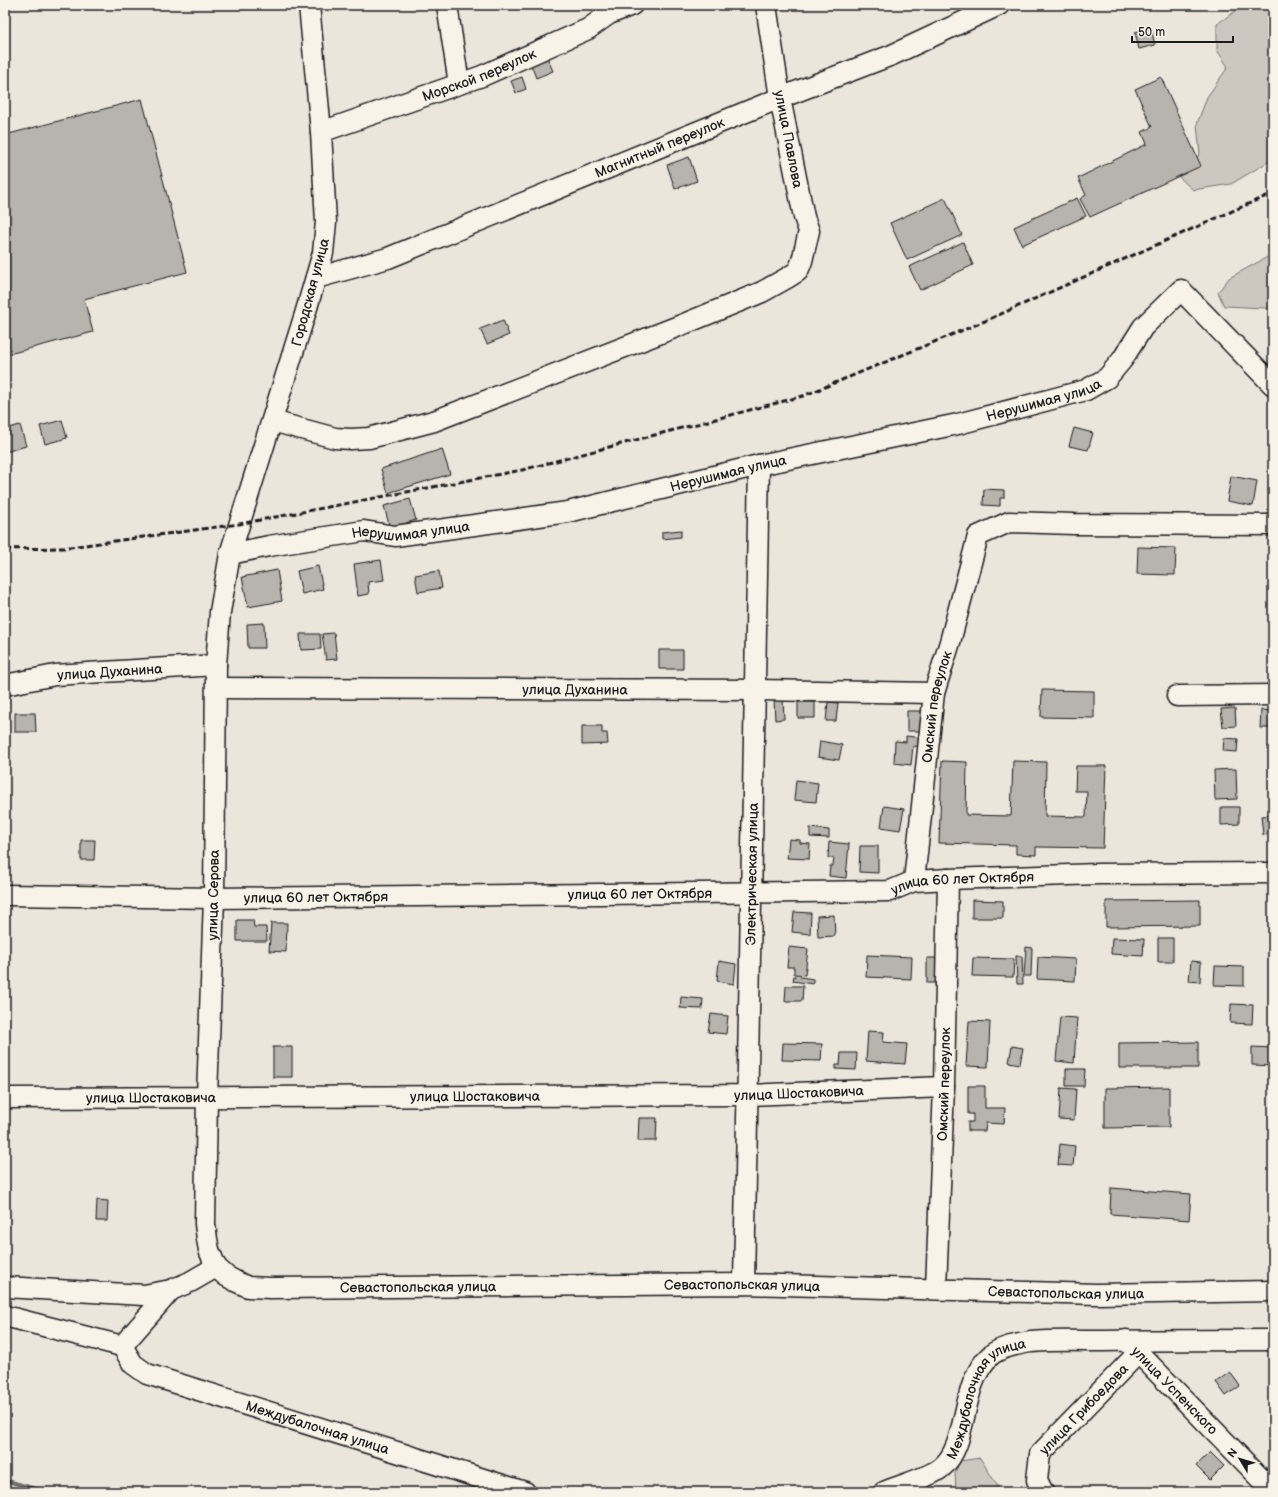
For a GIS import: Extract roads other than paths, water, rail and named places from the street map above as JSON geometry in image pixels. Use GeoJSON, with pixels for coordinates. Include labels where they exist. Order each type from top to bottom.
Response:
{"type":"FeatureCollection","features":[{"type":"Feature","properties":{"kind":"street","name":"Городская улица"},"geometry":{"type":"LineString","coordinates":[[239,524],[316,278],[325,239],[326,222],[321,132],[309,5]]}},
{"type":"Feature","properties":{"kind":"street"},"geometry":{"type":"LineString","coordinates":[[447,5],[459,84]]}},
{"type":"Feature","properties":{"kind":"street","name":"Морской переулок"},"geometry":{"type":"LineString","coordinates":[[321,132],[482,76],[588,29],[608,10],[632,5]]}},
{"type":"Feature","properties":{"kind":"street","name":"улица Павлова"},"geometry":{"type":"LineString","coordinates":[[272,421],[335,438],[351,439],[382,435],[434,421],[762,292],[798,271],[802,261],[809,231],[804,217],[780,98],[766,5]]}},
{"type":"Feature","properties":{"kind":"street","name":"Магнитный переулок"},"geometry":{"type":"LineString","coordinates":[[316,278],[388,258],[780,98],[892,55],[999,5]]}},
{"type":"Feature","properties":{"kind":"street","name":"Нерушимая улица"},"geometry":{"type":"LineString","coordinates":[[230,554],[269,546],[364,531],[395,536],[568,512],[759,465],[958,424],[1086,390],[1107,378],[1122,360],[1143,327],[1180,290],[1273,385]]}},
{"type":"Feature","properties":{"kind":"street","name":"Электрическая улица"},"geometry":{"type":"LineString","coordinates":[[744,1284],[759,465]]}},
{"type":"Feature","properties":{"kind":"street","name":"Омский переулок"},"geometry":{"type":"LineString","coordinates":[[914,881],[934,693],[950,642],[978,536],[1009,522],[1074,524],[1273,525]]}},
{"type":"Feature","properties":{"kind":"street","name":"улица Серова"},"geometry":{"type":"LineString","coordinates":[[216,1267],[209,1250],[206,1224],[207,1098],[214,898],[216,665],[220,612],[230,554],[239,524]]}},
{"type":"Feature","properties":{"kind":"street","name":"улица Духанина"},"geometry":{"type":"LineString","coordinates":[[5,685],[55,674],[216,665]]}},
{"type":"Feature","properties":{"kind":"street","name":"улица Духанина"},"geometry":{"type":"LineString","coordinates":[[216,688],[755,690],[934,693]]}},
{"type":"Feature","properties":{"kind":"street"},"geometry":{"type":"LineString","coordinates":[[1177,696],[1273,695]]}},
{"type":"Feature","properties":{"kind":"street","name":"улица 60 лет Октября"},"geometry":{"type":"LineString","coordinates":[[5,895],[214,898],[890,891],[914,881],[948,879],[1098,874],[1273,873]]}},
{"type":"Feature","properties":{"kind":"street","name":"Омский переулок"},"geometry":{"type":"LineString","coordinates":[[936,1288],[944,1087],[948,879]]}},
{"type":"Feature","properties":{"kind":"street","name":"улица Шостаковича"},"geometry":{"type":"LineString","coordinates":[[5,1098],[748,1095],[944,1087]]}},
{"type":"Feature","properties":{"kind":"street"},"geometry":{"type":"LineString","coordinates":[[5,1287],[144,1295],[171,1290],[190,1282],[216,1267]]}},
{"type":"Feature","properties":{"kind":"street","name":"Севастопольская улица"},"geometry":{"type":"LineString","coordinates":[[216,1267],[226,1276],[237,1282],[248,1286],[270,1288],[744,1284],[936,1288],[1097,1294],[1273,1291]]}},
{"type":"Feature","properties":{"kind":"street"},"geometry":{"type":"LineString","coordinates":[[5,1316],[122,1346],[171,1290]]}},
{"type":"Feature","properties":{"kind":"street","name":"Междубалочная улица"},"geometry":{"type":"LineString","coordinates":[[884,1492],[930,1474],[942,1468],[949,1460],[957,1443],[974,1379],[983,1364],[992,1354],[1007,1347],[1031,1342],[1132,1346],[1273,1340]]}},
{"type":"Feature","properties":{"kind":"street","name":"Междубалочная улица"},"geometry":{"type":"LineString","coordinates":[[122,1346],[133,1364],[147,1374],[525,1492]]}},
{"type":"Feature","properties":{"kind":"street","name":"улица Успенского"},"geometry":{"type":"LineString","coordinates":[[1132,1346],[1273,1491]]}},
{"type":"Feature","properties":{"kind":"street","name":"улица Грибоедова"},"geometry":{"type":"LineString","coordinates":[[1043,1492],[1037,1480],[1040,1454],[1132,1346]]}},
{"type":"Feature","properties":{"kind":"waterway"},"geometry":{"type":"LineString","coordinates":[[5,1482],[11,1482],[46,1492]]}},
{"type":"Feature","properties":{"kind":"railway"},"geometry":{"type":"LineString","coordinates":[[5,549],[63,548],[239,524],[522,470],[803,396],[985,321],[1273,193]]}}]}
